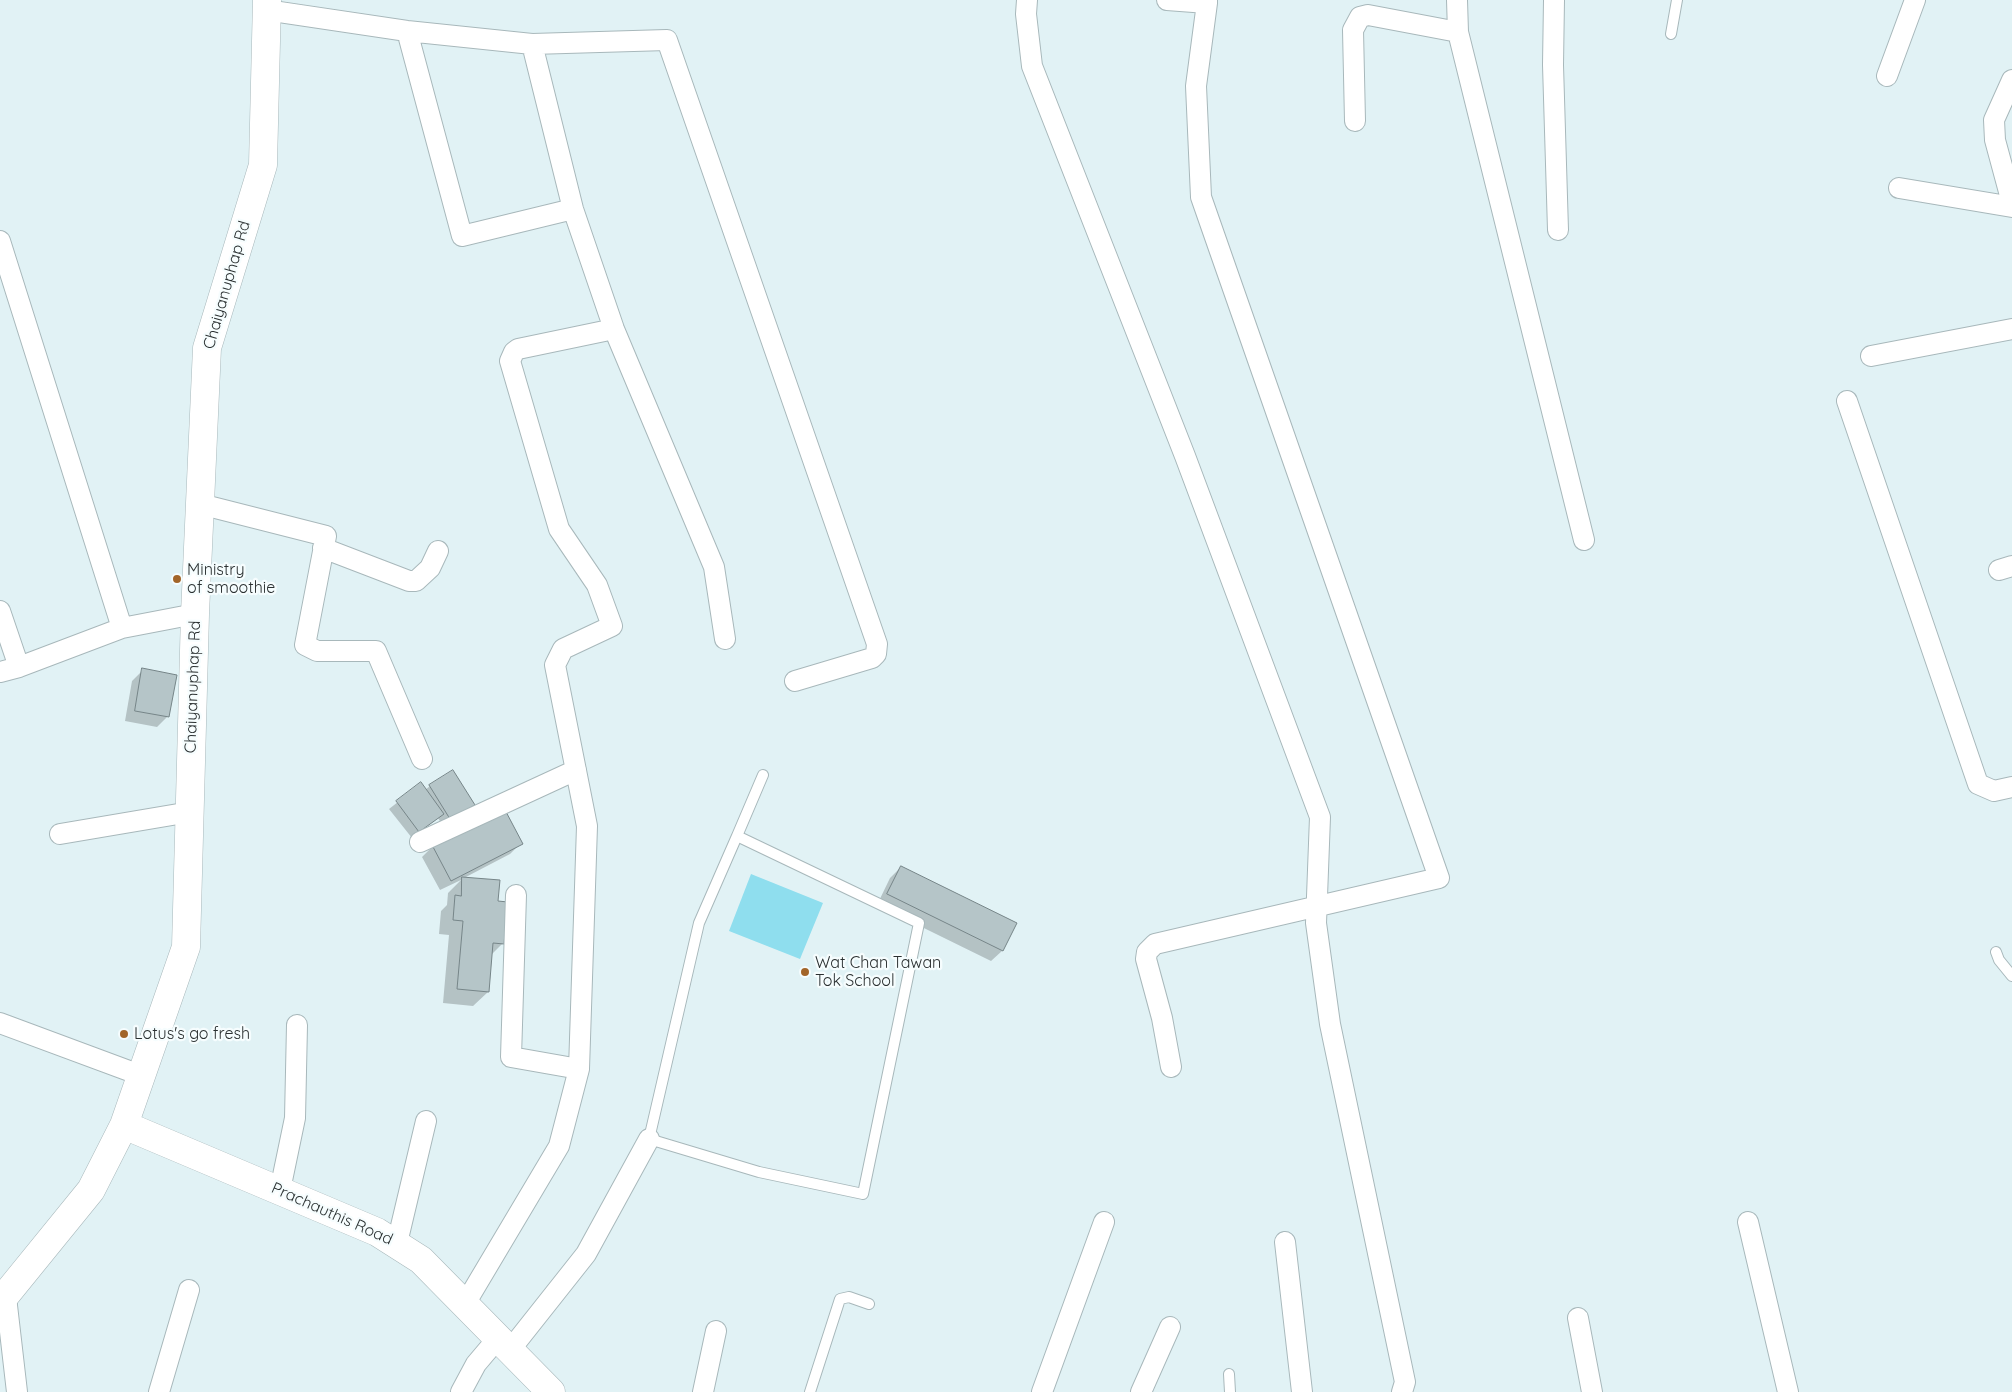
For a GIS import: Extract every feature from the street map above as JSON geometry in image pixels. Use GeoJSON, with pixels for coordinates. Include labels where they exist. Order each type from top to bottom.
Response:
{"type":"FeatureCollection","features":[{"type":"Feature","properties":{"kind":"street"},"geometry":{"type":"LineString","coordinates":[[1027,0],[1026,14],[1032,66],[1185,456],[1320,817],[1316,908],[1330,1024],[1405,1382],[1402,1392]]}},
{"type":"Feature","properties":{"kind":"street"},"geometry":{"type":"LineString","coordinates":[[1166,0],[1207,1],[1196,86],[1201,197],[1439,878],[1156,944],[1151,948],[1146,959],[1162,1018],[1171,1067]]}},
{"type":"Feature","properties":{"kind":"street"},"geometry":{"type":"LineString","coordinates":[[1457,0],[1458,32],[1584,540]]}},
{"type":"Feature","properties":{"kind":"street"},"geometry":{"type":"LineString","coordinates":[[1554,0],[1553,65],[1558,230]]}},
{"type":"Feature","properties":{"kind":"street"},"geometry":{"type":"LineString","coordinates":[[1887,76],[1914,0]]}},
{"type":"Feature","properties":{"kind":"street"},"geometry":{"type":"LineString","coordinates":[[266,5],[407,31],[532,44],[667,40],[877,644],[876,654],[872,658],[795,681]]}},
{"type":"Feature","properties":{"kind":"street","name":"Chaiyanuphap Rd"},"geometry":{"type":"LineString","coordinates":[[3,1299],[91,1190],[124,1125],[186,947],[196,614],[207,348],[264,165],[266,5]]}},
{"type":"Feature","properties":{"kind":"street"},"geometry":{"type":"LineString","coordinates":[[1355,121],[1353,30],[1360,17],[1368,15],[1458,32]]}},
{"type":"Feature","properties":{"kind":"street"},"geometry":{"type":"LineString","coordinates":[[407,31],[462,236],[572,209]]}},
{"type":"Feature","properties":{"kind":"street"},"geometry":{"type":"LineString","coordinates":[[532,44],[572,209],[614,329],[714,567],[725,639]]}},
{"type":"Feature","properties":{"kind":"street"},"geometry":{"type":"LineString","coordinates":[[2012,80],[1994,120],[1995,140],[2012,203]]}},
{"type":"Feature","properties":{"kind":"street"},"geometry":{"type":"LineString","coordinates":[[1899,188],[2012,207]]}},
{"type":"Feature","properties":{"kind":"street"},"geometry":{"type":"LineString","coordinates":[[0,241],[122,628]]}},
{"type":"Feature","properties":{"kind":"street"},"geometry":{"type":"LineString","coordinates":[[465,1304],[559,1146],[579,1069],[587,826],[555,665],[563,649],[612,626],[597,585],[559,529],[510,362],[514,352],[518,349],[614,329]]}},
{"type":"Feature","properties":{"kind":"street"},"geometry":{"type":"LineString","coordinates":[[1871,356],[2012,329]]}},
{"type":"Feature","properties":{"kind":"street"},"geometry":{"type":"LineString","coordinates":[[1847,401],[1978,784],[1994,791],[2012,787]]}},
{"type":"Feature","properties":{"kind":"street"},"geometry":{"type":"LineString","coordinates":[[200,504],[326,536],[305,645],[317,651],[376,651],[422,759]]}},
{"type":"Feature","properties":{"kind":"street"},"geometry":{"type":"LineString","coordinates":[[324,548],[416,582],[430,568],[438,551]]}},
{"type":"Feature","properties":{"kind":"street"},"geometry":{"type":"LineString","coordinates":[[0,611],[10,669],[122,628],[196,614]]}},
{"type":"Feature","properties":{"kind":"street"},"geometry":{"type":"LineString","coordinates":[[420,842],[576,770]]}},
{"type":"Feature","properties":{"kind":"street"},"geometry":{"type":"LineString","coordinates":[[60,834],[190,812]]}},
{"type":"Feature","properties":{"kind":"street"},"geometry":{"type":"LineString","coordinates":[[516,895],[511,1057],[579,1069]]}},
{"type":"Feature","properties":{"kind":"street"},"geometry":{"type":"LineString","coordinates":[[0,1023],[140,1075]]}},
{"type":"Feature","properties":{"kind":"street"},"geometry":{"type":"LineString","coordinates":[[280,1190],[295,1118],[298,1025]]}},
{"type":"Feature","properties":{"kind":"street"},"geometry":{"type":"LineString","coordinates":[[397,1243],[426,1121]]}},
{"type":"Feature","properties":{"kind":"street","name":"Prachauthis Road"},"geometry":{"type":"LineString","coordinates":[[124,1125],[280,1190],[377,1232],[397,1243],[421,1260],[552,1392]]}},
{"type":"Feature","properties":{"kind":"street"},"geometry":{"type":"LineString","coordinates":[[462,1392],[476,1364],[504,1344],[586,1254],[649,1139]]}},
{"type":"Feature","properties":{"kind":"street"},"geometry":{"type":"LineString","coordinates":[[1042,1392],[1104,1222]]}},
{"type":"Feature","properties":{"kind":"street"},"geometry":{"type":"LineString","coordinates":[[1748,1222],[1788,1392]]}},
{"type":"Feature","properties":{"kind":"street"},"geometry":{"type":"LineString","coordinates":[[1285,1242],[1302,1392]]}},
{"type":"Feature","properties":{"kind":"street"},"geometry":{"type":"LineString","coordinates":[[159,1392],[189,1290]]}},
{"type":"Feature","properties":{"kind":"street"},"geometry":{"type":"LineString","coordinates":[[3,1299],[17,1392]]}},
{"type":"Feature","properties":{"kind":"street"},"geometry":{"type":"LineString","coordinates":[[1578,1318],[1592,1392]]}},
{"type":"Feature","properties":{"kind":"street"},"geometry":{"type":"LineString","coordinates":[[1141,1392],[1170,1327]]}},
{"type":"Feature","properties":{"kind":"street"},"geometry":{"type":"LineString","coordinates":[[703,1392],[716,1331]]}},
{"type":"Feature","properties":{"kind":"lane"},"geometry":{"type":"LineString","coordinates":[[1671,34],[1676,0]]}},
{"type":"Feature","properties":{"kind":"lane"},"geometry":{"type":"LineString","coordinates":[[737,836],[919,923],[863,1194],[759,1172],[649,1139],[699,923],[763,775]]}},
{"type":"Feature","properties":{"kind":"lane"},"geometry":{"type":"LineString","coordinates":[[1996,952],[1999,960],[2012,976]]}},
{"type":"Feature","properties":{"kind":"lane"},"geometry":{"type":"LineString","coordinates":[[810,1392],[840,1299],[849,1297],[869,1304]]}},
{"type":"Feature","properties":{"kind":"lane"},"geometry":{"type":"LineString","coordinates":[[1229,1374],[1230,1392]]}},
{"type":"Feature","properties":{"kind":"shaded area"},"geometry":{"type":"Polygon","coordinates":[[[751,874],[823,903],[800,959],[729,931],[751,874]]]}},
{"type":"Feature","properties":{"kind":"building"},"geometry":{"type":"Polygon","coordinates":[[[142,668],[177,675],[169,717],[135,711],[142,668]]]}},
{"type":"Feature","properties":{"kind":"building"},"geometry":{"type":"Polygon","coordinates":[[[453,770],[475,805],[450,819],[429,785],[453,770]]]}},
{"type":"Feature","properties":{"kind":"building"},"geometry":{"type":"Polygon","coordinates":[[[421,782],[444,814],[419,832],[396,801],[421,782]]]}},
{"type":"Feature","properties":{"kind":"building"},"geometry":{"type":"Polygon","coordinates":[[[504,808],[523,844],[451,881],[432,845],[504,808]]]}},
{"type":"Feature","properties":{"kind":"building"},"geometry":{"type":"Polygon","coordinates":[[[901,866],[1017,923],[1003,951],[887,894],[901,866]]]}},
{"type":"Feature","properties":{"kind":"building"},"geometry":{"type":"Polygon","coordinates":[[[462,877],[500,880],[498,901],[508,902],[504,944],[493,943],[489,992],[457,989],[463,921],[453,920],[455,895],[461,896],[462,877]]]}},
{"type":"Feature","properties":{"kind":"place","name":"Ministry of smoothie"},"geometry":{"type":"Point","coordinates":[177,579]}},
{"type":"Feature","properties":{"kind":"place","name":"Wat Chan Tawan Tok School"},"geometry":{"type":"Point","coordinates":[805,972]}},
{"type":"Feature","properties":{"kind":"place","name":"Lotus's go fresh"},"geometry":{"type":"Point","coordinates":[124,1034]}}]}
